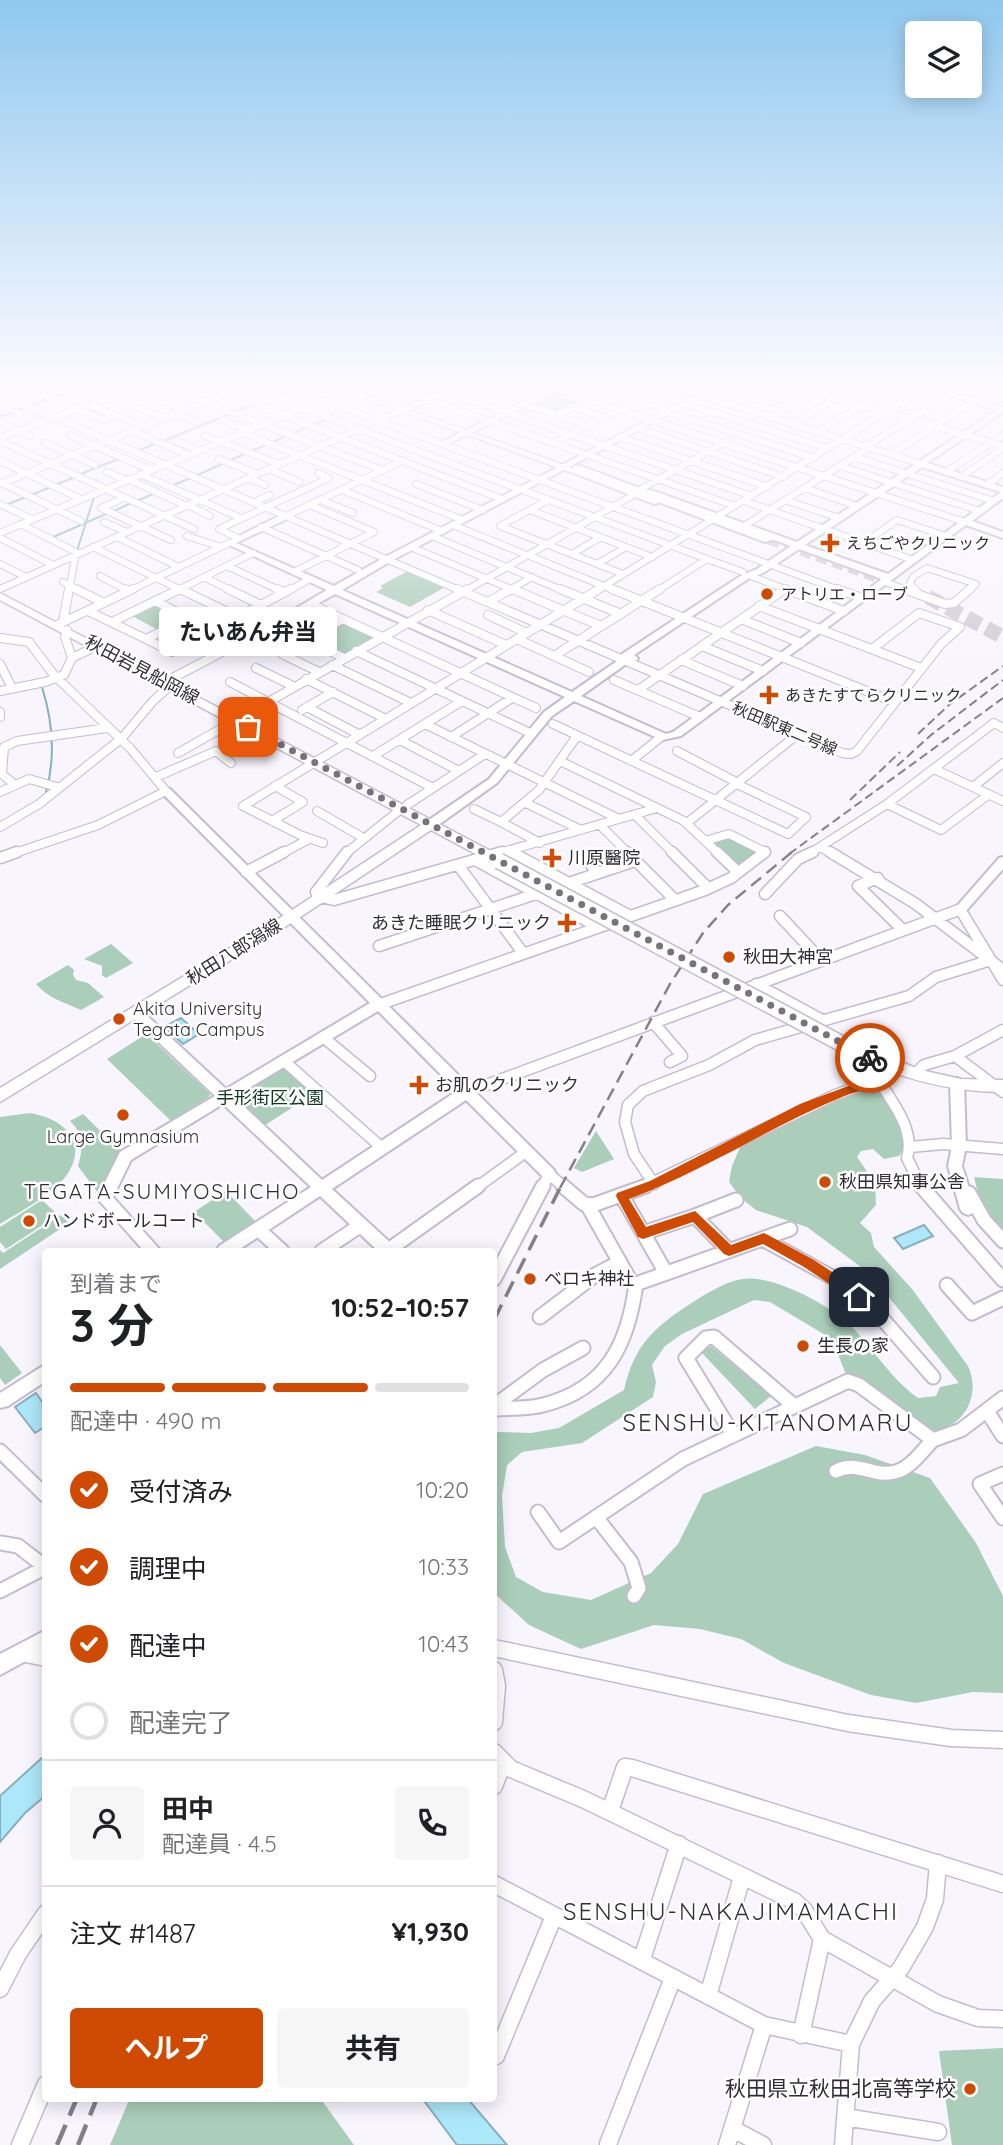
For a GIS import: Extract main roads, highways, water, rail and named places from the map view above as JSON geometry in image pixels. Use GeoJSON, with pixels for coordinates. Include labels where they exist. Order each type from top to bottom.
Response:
{"type":"FeatureCollection","features":[{"type":"Feature","properties":{"kind":"highway"},"geometry":{"type":"LineString","coordinates":[[612,482],[769,539]]}},
{"type":"Feature","properties":{"kind":"main road","name":"秋田岩見船岡線"},"geometry":{"type":"LineString","coordinates":[[0,596],[62,626],[314,763],[404,807],[430,825],[500,856],[842,1044],[915,1074],[1000,1088]]}},
{"type":"Feature","properties":{"kind":"main road","name":"秋田八郎潟線"},"geometry":{"type":"LineString","coordinates":[[0,1096],[320,898],[430,825]]}},
{"type":"Feature","properties":{"kind":"water"},"geometry":{"type":"Polygon","coordinates":[[[181,1018],[199,1034],[183,1044],[164,1027],[181,1018]]]}},
{"type":"Feature","properties":{"kind":"water"},"geometry":{"type":"Polygon","coordinates":[[[924,1225],[933,1236],[903,1249],[894,1238],[924,1225]]]}},
{"type":"Feature","properties":{"kind":"water"},"geometry":{"type":"Polygon","coordinates":[[[36,1393],[42,1402],[42,1429],[35,1433],[15,1407],[36,1393]]]}},
{"type":"Feature","properties":{"kind":"water"},"geometry":{"type":"Polygon","coordinates":[[[42,1758],[42,1799],[25,1813],[0,1842],[0,1796],[42,1758]]]}},
{"type":"Feature","properties":{"kind":"water"},"geometry":{"type":"Polygon","coordinates":[[[425,2102],[470,2102],[507,2145],[457,2145],[425,2102]]]}},
{"type":"Feature","properties":{"kind":"waterway"},"geometry":{"type":"LineString","coordinates":[[55,485],[62,482]]}},
{"type":"Feature","properties":{"kind":"waterway"},"geometry":{"type":"LineString","coordinates":[[171,486],[181,482]]}},
{"type":"Feature","properties":{"kind":"waterway"},"geometry":{"type":"LineString","coordinates":[[31,495],[51,487]]}},
{"type":"Feature","properties":{"kind":"waterway"},"geometry":{"type":"LineString","coordinates":[[137,501],[153,494]]}},
{"type":"Feature","properties":{"kind":"waterway"},"geometry":{"type":"LineString","coordinates":[[6,505],[26,497]]}},
{"type":"Feature","properties":{"kind":"waterway"},"geometry":{"type":"LineString","coordinates":[[86,523],[94,497]]}},
{"type":"Feature","properties":{"kind":"waterway"},"geometry":{"type":"LineString","coordinates":[[114,511],[131,503]]}},
{"type":"Feature","properties":{"kind":"waterway"},"geometry":{"type":"LineString","coordinates":[[86,523],[108,513]]}},
{"type":"Feature","properties":{"kind":"waterway"},"geometry":{"type":"LineString","coordinates":[[51,538],[86,523]]}},
{"type":"Feature","properties":{"kind":"waterway"},"geometry":{"type":"LineString","coordinates":[[77,551],[86,523]]}},
{"type":"Feature","properties":{"kind":"waterway"},"geometry":{"type":"LineString","coordinates":[[42,687],[52,739],[46,792]]}},
{"type":"Feature","properties":{"kind":"tunnel"},"geometry":{"type":"LineString","coordinates":[[769,539],[880,578]]}},
{"type":"Feature","properties":{"kind":"tunnel"},"geometry":{"type":"LineString","coordinates":[[928,597],[1003,637]]}},
{"type":"Feature","properties":{"kind":"railway"},"geometry":{"type":"LineString","coordinates":[[918,734],[950,704],[1003,666]]}},
{"type":"Feature","properties":{"kind":"railway"},"geometry":{"type":"LineString","coordinates":[[897,766],[931,735],[1003,680]]}},
{"type":"Feature","properties":{"kind":"railway"},"geometry":{"type":"LineString","coordinates":[[789,854],[1003,698]]}},
{"type":"Feature","properties":{"kind":"railway"},"geometry":{"type":"LineString","coordinates":[[850,800],[900,752]]}},
{"type":"Feature","properties":{"kind":"railway"},"geometry":{"type":"LineString","coordinates":[[560,1188],[670,984],[703,933],[728,905],[792,852]]}},
{"type":"Feature","properties":{"kind":"railway"},"geometry":{"type":"LineString","coordinates":[[497,1314],[560,1188]]}},
{"type":"Feature","properties":{"kind":"railway"},"geometry":{"type":"LineString","coordinates":[[57,2145],[75,2102]]}},
{"type":"Feature","properties":{"kind":"railway"},"geometry":{"type":"LineString","coordinates":[[78,2145],[95,2102]]}},
{"type":"Feature","properties":{"kind":"place","name":"えちごやクリニック"},"geometry":{"type":"Point","coordinates":[830,543]}},
{"type":"Feature","properties":{"kind":"place","name":"アトリエ・ローブ"},"geometry":{"type":"Point","coordinates":[767,594]}},
{"type":"Feature","properties":{"kind":"place","name":"あきたすてらクリニック"},"geometry":{"type":"Point","coordinates":[769,695]}},
{"type":"Feature","properties":{"kind":"place","name":"たいあん弁当"},"geometry":{"type":"Point","coordinates":[248,727]}},
{"type":"Feature","properties":{"kind":"place","name":"川原醫院"},"geometry":{"type":"Point","coordinates":[552,858]}},
{"type":"Feature","properties":{"kind":"place","name":"あきた睡眠クリニック"},"geometry":{"type":"Point","coordinates":[567,923]}},
{"type":"Feature","properties":{"kind":"place","name":"秋田大神宮"},"geometry":{"type":"Point","coordinates":[729,957]}},
{"type":"Feature","properties":{"kind":"place","name":"Akita University Tegata Campus"},"geometry":{"type":"Point","coordinates":[119,1019]}},
{"type":"Feature","properties":{"kind":"place","name":"お肌のクリニック"},"geometry":{"type":"Point","coordinates":[419,1085]}},
{"type":"Feature","properties":{"kind":"place","name":"Large Gymnasium"},"geometry":{"type":"Point","coordinates":[123,1115]}},
{"type":"Feature","properties":{"kind":"place","name":"秋田県知事公舎"},"geometry":{"type":"Point","coordinates":[825,1182]}},
{"type":"Feature","properties":{"kind":"place","name":"ハンドボールコート"},"geometry":{"type":"Point","coordinates":[29,1221]}},
{"type":"Feature","properties":{"kind":"place","name":"ベロキ神社"},"geometry":{"type":"Point","coordinates":[530,1279]}},
{"type":"Feature","properties":{"kind":"place","name":"生長の家"},"geometry":{"type":"Point","coordinates":[803,1346]}},
{"type":"Feature","properties":{"kind":"place","name":"秋田県立秋田北高等学校"},"geometry":{"type":"Point","coordinates":[970,2089]}},
{"type":"Feature","properties":{"kind":"district","name":"TEGATA-SUMIYOSHICHO"},"geometry":{"type":"Point","coordinates":[162,1192]}},
{"type":"Feature","properties":{"kind":"district","name":"SENSHU-KITANOMARU"},"geometry":{"type":"Point","coordinates":[768,1423]}},
{"type":"Feature","properties":{"kind":"district","name":"SENSHU-NAKAJIMAMACHI"},"geometry":{"type":"Point","coordinates":[731,1912]}},
{"type":"Feature","properties":{"kind":"park label","name":"手形街区公園"},"geometry":{"type":"Point","coordinates":[270,1098]}}]}
